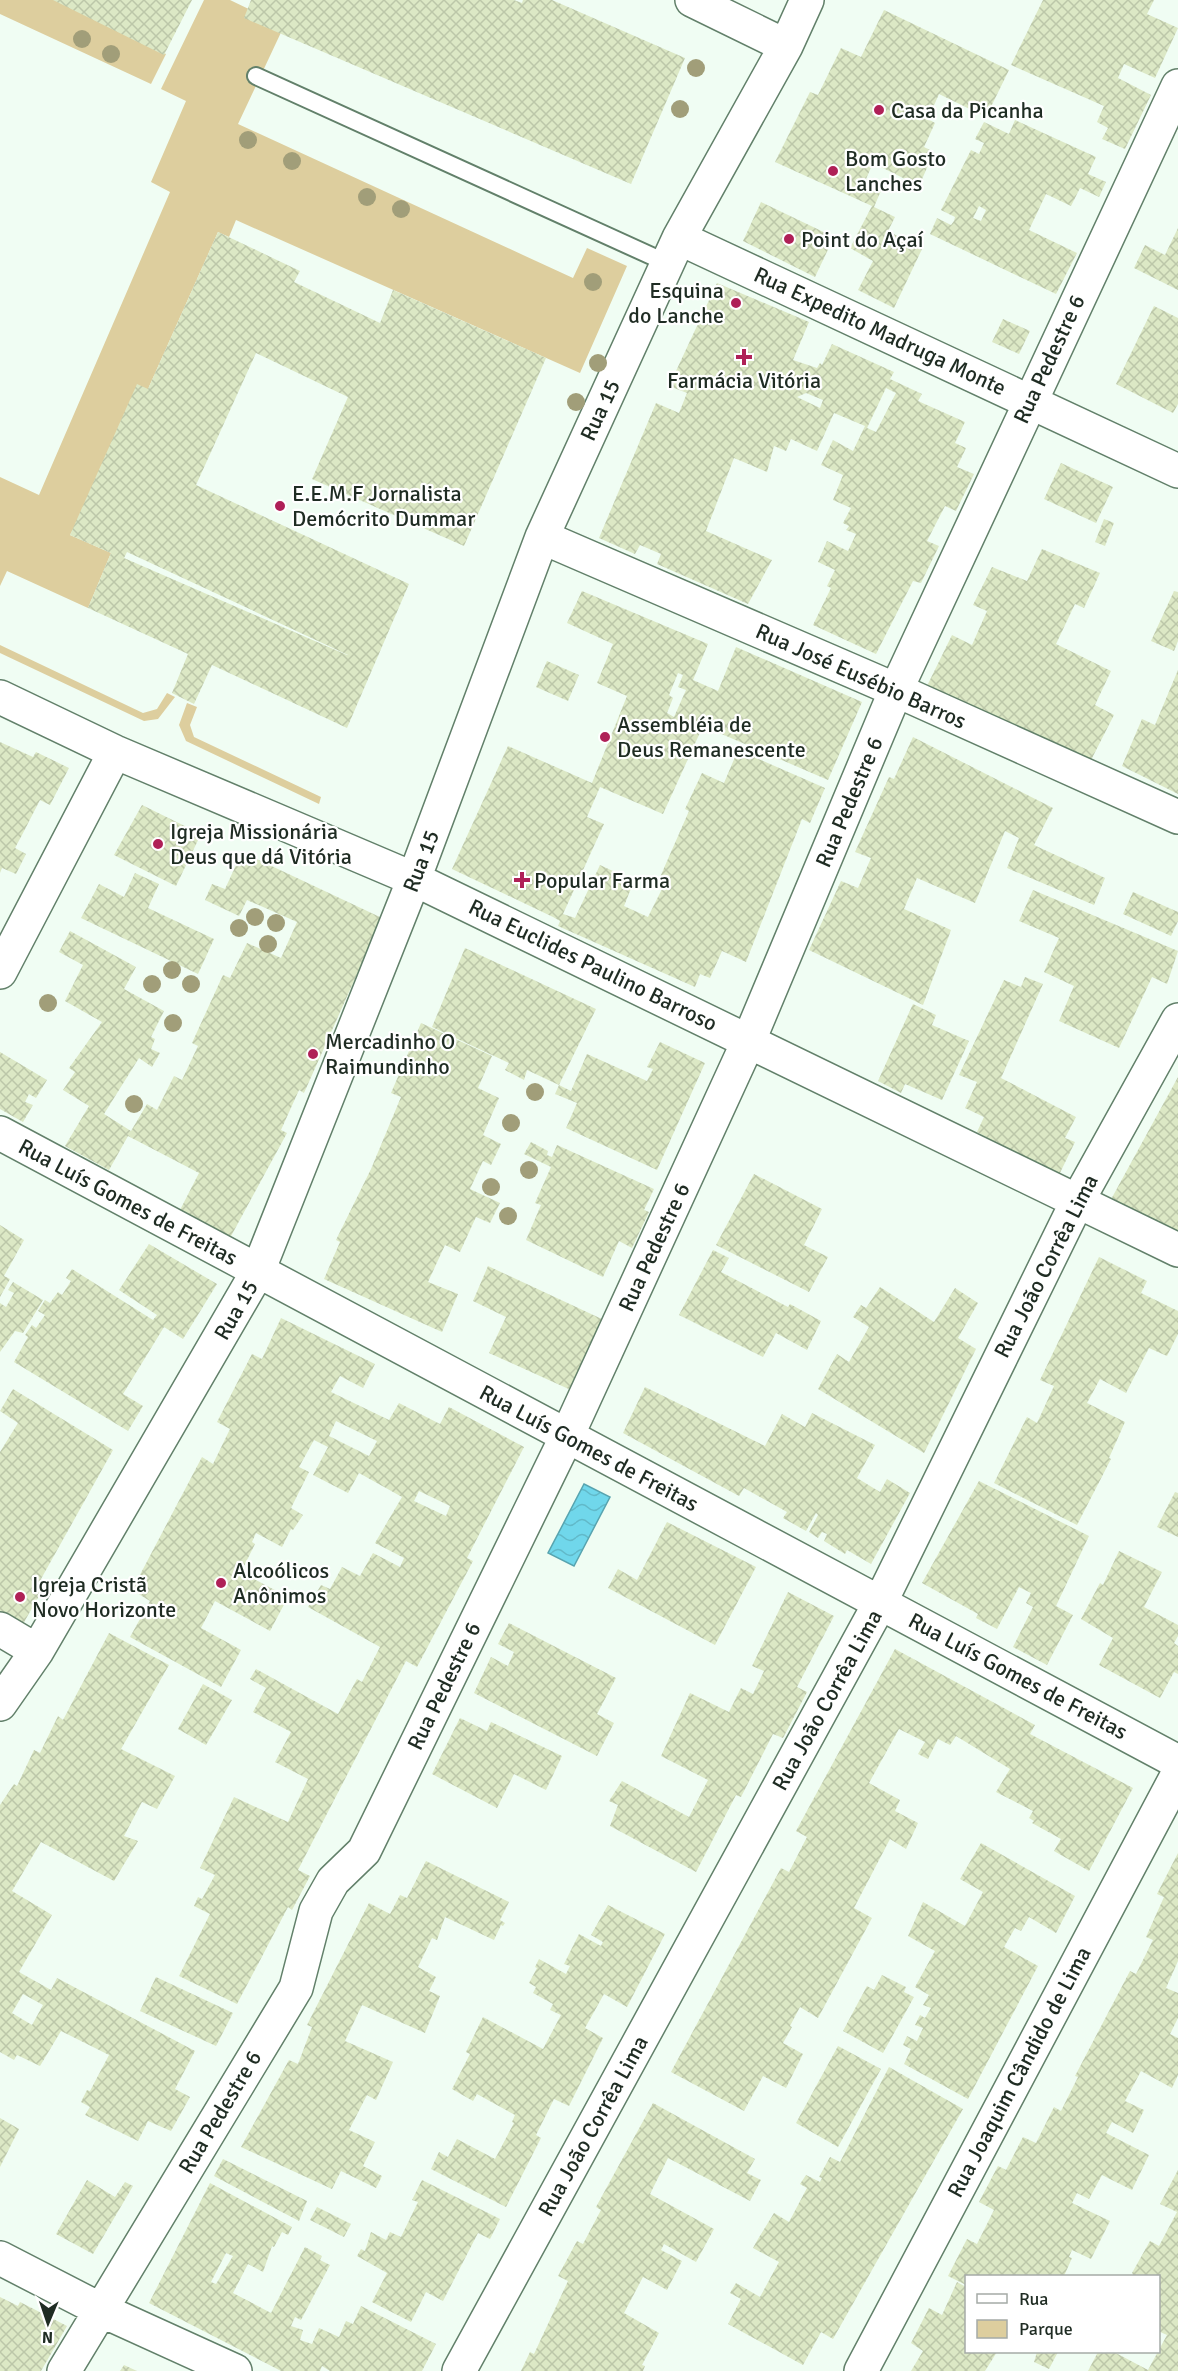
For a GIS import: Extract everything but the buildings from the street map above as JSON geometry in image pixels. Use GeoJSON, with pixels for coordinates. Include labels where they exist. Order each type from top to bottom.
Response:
{"type":"FeatureCollection","features":[{"type":"Feature","properties":{"kind":"street"},"geometry":{"type":"LineString","coordinates":[[692,0],[786,46]]}},
{"type":"Feature","properties":{"kind":"street","name":"Rua 15"},"geometry":{"type":"LineString","coordinates":[[0,1704],[37,1651],[258,1271],[414,879],[542,537],[673,251],[786,46],[807,0]]}},
{"type":"Feature","properties":{"kind":"street","name":"Rua Pedestre 6"},"geometry":{"type":"LineString","coordinates":[[64,2371],[296,1988],[316,1911],[333,1881],[364,1851],[567,1436],[749,1040],[896,690],[1178,86]]}},
{"type":"Feature","properties":{"kind":"street","name":"Rua Expedito Madruga Monte"},"geometry":{"type":"LineString","coordinates":[[673,251],[1029,401],[1178,471]]}},
{"type":"Feature","properties":{"kind":"street","name":"Rua José Eusébio Barros"},"geometry":{"type":"LineString","coordinates":[[542,537],[896,690],[1178,817]]}},
{"type":"Feature","properties":{"kind":"street","name":"Rua Euclides Paulino Barroso"},"geometry":{"type":"LineString","coordinates":[[0,697],[115,752],[414,879],[1178,1250]]}},
{"type":"Feature","properties":{"kind":"street"},"geometry":{"type":"LineString","coordinates":[[0,972],[115,752]]}},
{"type":"Feature","properties":{"kind":"street","name":"Rua João Corrêa Lima"},"geometry":{"type":"LineString","coordinates":[[459,2371],[880,1603],[1078,1200],[1178,1020]]}},
{"type":"Feature","properties":{"kind":"street","name":"Rua Luís Gomes de Freitas"},"geometry":{"type":"LineString","coordinates":[[0,1133],[1178,1762]]}},
{"type":"Feature","properties":{"kind":"street"},"geometry":{"type":"LineString","coordinates":[[0,1629],[37,1651]]}},
{"type":"Feature","properties":{"kind":"street","name":"Rua Joaquim Cândido de Lima"},"geometry":{"type":"LineString","coordinates":[[861,2371],[1178,1774]]}},
{"type":"Feature","properties":{"kind":"street"},"geometry":{"type":"LineString","coordinates":[[0,2258],[101,2310],[235,2371]]}},
{"type":"Feature","properties":{"kind":"lane"},"geometry":{"type":"LineString","coordinates":[[256,76],[673,251]]}},
{"type":"Feature","properties":{"kind":"green space"},"geometry":{"type":"Polygon","coordinates":[[[0,0],[60,0],[166,54],[151,84],[0,14],[0,0]]]}},
{"type":"Feature","properties":{"kind":"green space"},"geometry":{"type":"Polygon","coordinates":[[[204,0],[230,0],[284,26],[238,124],[573,278],[587,248],[627,266],[580,373],[236,220],[229,237],[218,232],[148,389],[70,535],[111,553],[88,608],[7,571],[0,586],[0,477],[39,495],[170,192],[151,182],[186,101],[161,89],[204,0]]]}},
{"type":"Feature","properties":{"kind":"green space"},"geometry":{"type":"Polygon","coordinates":[[[0,645],[143,713],[157,709],[167,693],[175,697],[158,719],[144,721],[0,653],[0,645]]]}},
{"type":"Feature","properties":{"kind":"green space"},"geometry":{"type":"Polygon","coordinates":[[[187,703],[197,707],[190,725],[194,737],[321,797],[319,804],[186,741],[179,725],[187,703]]]}},
{"type":"Feature","properties":{"kind":"water"},"geometry":{"type":"Polygon","coordinates":[[[584,1484],[610,1497],[574,1566],[548,1553],[584,1484]]]}},
{"type":"Feature","properties":{"kind":"place","name":"Casa da Picanha"},"geometry":{"type":"Point","coordinates":[879,110]}},
{"type":"Feature","properties":{"kind":"place","name":"Bom Gosto Lanches"},"geometry":{"type":"Point","coordinates":[833,171]}},
{"type":"Feature","properties":{"kind":"place","name":"Point do Açaí"},"geometry":{"type":"Point","coordinates":[789,239]}},
{"type":"Feature","properties":{"kind":"place","name":"Esquina do Lanche"},"geometry":{"type":"Point","coordinates":[736,303]}},
{"type":"Feature","properties":{"kind":"place","name":"Farmácia Vitória"},"geometry":{"type":"Point","coordinates":[744,357]}},
{"type":"Feature","properties":{"kind":"place","name":"E.E.M.F Jornalista Demócrito Dummar"},"geometry":{"type":"Point","coordinates":[280,506]}},
{"type":"Feature","properties":{"kind":"place","name":"Assembléia de Deus Remanescente"},"geometry":{"type":"Point","coordinates":[605,737]}},
{"type":"Feature","properties":{"kind":"place","name":"Igreja Missionária Deus que dá Vitória"},"geometry":{"type":"Point","coordinates":[158,844]}},
{"type":"Feature","properties":{"kind":"place","name":"Popular Farma"},"geometry":{"type":"Point","coordinates":[522,880]}},
{"type":"Feature","properties":{"kind":"place","name":"Mercadinho O Raimundinho"},"geometry":{"type":"Point","coordinates":[313,1054]}},
{"type":"Feature","properties":{"kind":"place","name":"Alcoólicos Anônimos"},"geometry":{"type":"Point","coordinates":[221,1583]}},
{"type":"Feature","properties":{"kind":"place","name":"Igreja Cristã Novo Horizonte"},"geometry":{"type":"Point","coordinates":[20,1597]}}]}
